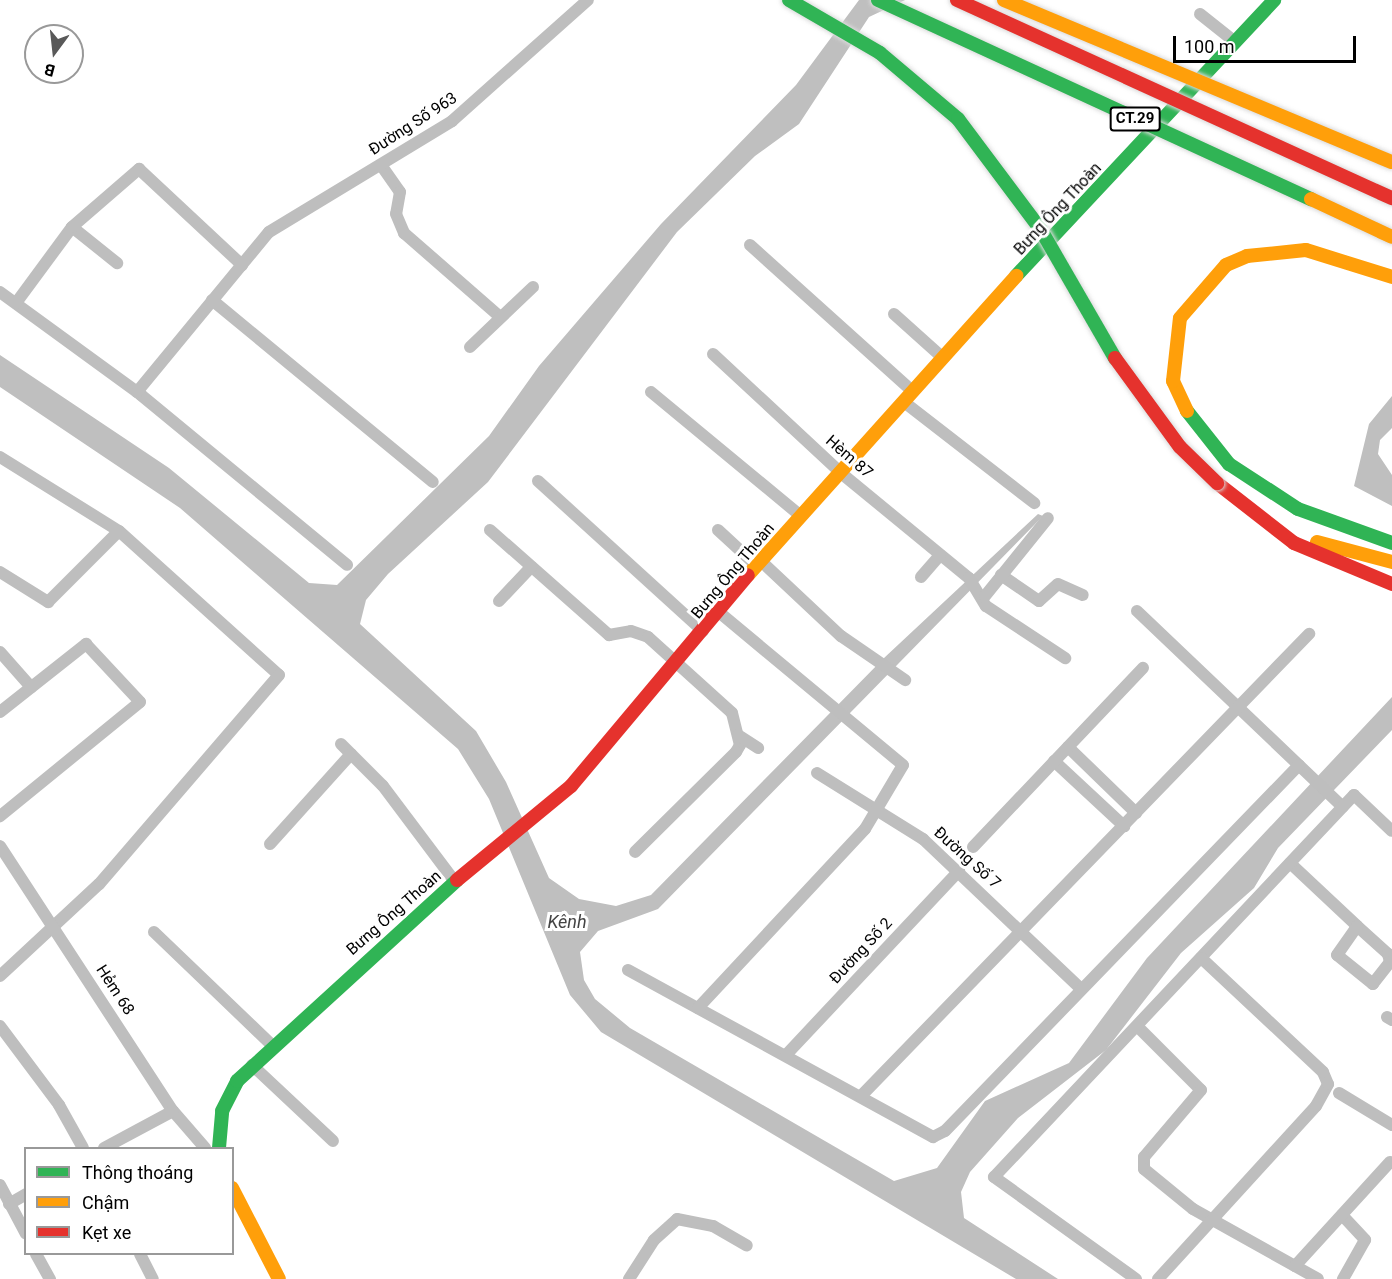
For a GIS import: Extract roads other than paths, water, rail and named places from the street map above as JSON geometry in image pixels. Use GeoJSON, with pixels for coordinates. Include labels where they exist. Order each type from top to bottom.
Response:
{"type":"FeatureCollection","features":[{"type":"Feature","properties":{"kind":"main road"},"geometry":{"type":"LineString","coordinates":[[789,0],[880,53],[958,120],[1041,230],[1122,371],[1180,447],[1217,483],[1245,508],[1294,543],[1392,584]]}},
{"type":"Feature","properties":{"kind":"main road","name":"CT.29"},"geometry":{"type":"LineString","coordinates":[[878,0],[1392,237]]}},
{"type":"Feature","properties":{"kind":"main road","name":"CT.29"},"geometry":{"type":"LineString","coordinates":[[957,0],[1392,198]]}},
{"type":"Feature","properties":{"kind":"main road"},"geometry":{"type":"LineString","coordinates":[[1004,0],[1392,162]]}},
{"type":"Feature","properties":{"kind":"main road","name":"Bưng Ông Thoàn"},"geometry":{"type":"LineString","coordinates":[[219,1147],[222,1111],[252,1065],[460,878],[550,806],[720,613],[759,563],[842,473],[942,357],[1234,41],[1275,0]]}},
{"type":"Feature","properties":{"kind":"main road"},"geometry":{"type":"LineString","coordinates":[[1392,277],[1306,250],[1247,256],[1207,280],[1180,318],[1174,340],[1173,381],[1181,402],[1229,464],[1298,509],[1392,543]]}},
{"type":"Feature","properties":{"kind":"main road"},"geometry":{"type":"LineString","coordinates":[[1245,508],[1302,537],[1392,562]]}},
{"type":"Feature","properties":{"kind":"main road"},"geometry":{"type":"LineString","coordinates":[[234,1192],[279,1279]]}},
{"type":"Feature","properties":{"kind":"street","name":"Đường Số 963"},"geometry":{"type":"LineString","coordinates":[[137,392],[269,232],[381,165],[467,109],[588,0]]}},
{"type":"Feature","properties":{"kind":"street"},"geometry":{"type":"LineString","coordinates":[[1200,14],[1234,41]]}},
{"type":"Feature","properties":{"kind":"street"},"geometry":{"type":"LineString","coordinates":[[381,165],[400,192],[396,214],[404,233],[498,315]]}},
{"type":"Feature","properties":{"kind":"street"},"geometry":{"type":"LineString","coordinates":[[16,303],[72,227],[140,169],[242,265]]}},
{"type":"Feature","properties":{"kind":"street"},"geometry":{"type":"LineString","coordinates":[[72,227],[117,264]]}},
{"type":"Feature","properties":{"kind":"street"},"geometry":{"type":"LineString","coordinates":[[750,245],[908,397],[1034,503]]}},
{"type":"Feature","properties":{"kind":"street"},"geometry":{"type":"LineString","coordinates":[[470,347],[498,315],[533,287]]}},
{"type":"Feature","properties":{"kind":"street"},"geometry":{"type":"LineString","coordinates":[[0,292],[137,392],[347,565]]}},
{"type":"Feature","properties":{"kind":"street"},"geometry":{"type":"LineString","coordinates":[[212,300],[434,482]]}},
{"type":"Feature","properties":{"kind":"street"},"geometry":{"type":"LineString","coordinates":[[894,314],[942,357]]}},
{"type":"Feature","properties":{"kind":"street","name":"Hèm 87"},"geometry":{"type":"LineString","coordinates":[[713,354],[842,473],[969,578],[983,592],[986,606],[1065,658]]}},
{"type":"Feature","properties":{"kind":"street"},"geometry":{"type":"LineString","coordinates":[[651,392],[801,516]]}},
{"type":"Feature","properties":{"kind":"street"},"geometry":{"type":"LineString","coordinates":[[0,457],[119,531],[279,675],[149,828],[55,928],[0,976]]}},
{"type":"Feature","properties":{"kind":"street"},"geometry":{"type":"LineString","coordinates":[[538,481],[703,631]]}},
{"type":"Feature","properties":{"kind":"street"},"geometry":{"type":"LineString","coordinates":[[983,592],[1001,576],[1048,518]]}},
{"type":"Feature","properties":{"kind":"street"},"geometry":{"type":"LineString","coordinates":[[718,530],[874,660],[900,676]]}},
{"type":"Feature","properties":{"kind":"street"},"geometry":{"type":"LineString","coordinates":[[0,572],[48,602],[119,531]]}},
{"type":"Feature","properties":{"kind":"street"},"geometry":{"type":"LineString","coordinates":[[490,531],[609,635],[639,632],[677,661],[732,713],[738,735],[736,752],[635,852]]}},
{"type":"Feature","properties":{"kind":"street"},"geometry":{"type":"LineString","coordinates":[[921,577],[940,555]]}},
{"type":"Feature","properties":{"kind":"street"},"geometry":{"type":"LineString","coordinates":[[499,602],[531,567]]}},
{"type":"Feature","properties":{"kind":"street"},"geometry":{"type":"LineString","coordinates":[[1001,576],[1040,601],[1058,584],[1083,595]]}},
{"type":"Feature","properties":{"kind":"street"},"geometry":{"type":"LineString","coordinates":[[1137,611],[1339,804]]}},
{"type":"Feature","properties":{"kind":"street"},"geometry":{"type":"LineString","coordinates":[[698,1008],[880,810],[903,765],[829,699],[720,613]]}},
{"type":"Feature","properties":{"kind":"street"},"geometry":{"type":"LineString","coordinates":[[861,1096],[1020,928],[1124,826],[1308,634]]}},
{"type":"Feature","properties":{"kind":"street"},"geometry":{"type":"LineString","coordinates":[[0,712],[86,644],[140,702],[0,816]]}},
{"type":"Feature","properties":{"kind":"street"},"geometry":{"type":"LineString","coordinates":[[0,652],[31,687]]}},
{"type":"Feature","properties":{"kind":"street"},"geometry":{"type":"LineString","coordinates":[[974,847],[1143,668]]}},
{"type":"Feature","properties":{"kind":"street"},"geometry":{"type":"LineString","coordinates":[[738,735],[758,748]]}},
{"type":"Feature","properties":{"kind":"street"},"geometry":{"type":"LineString","coordinates":[[340,744],[388,793],[460,878]]}},
{"type":"Feature","properties":{"kind":"street"},"geometry":{"type":"LineString","coordinates":[[1068,747],[1136,813]]}},
{"type":"Feature","properties":{"kind":"street"},"geometry":{"type":"LineString","coordinates":[[270,844],[351,754]]}},
{"type":"Feature","properties":{"kind":"street"},"geometry":{"type":"LineString","coordinates":[[1054,761],[1124,826]]}},
{"type":"Feature","properties":{"kind":"street"},"geometry":{"type":"LineString","coordinates":[[628,970],[933,1137],[945,1131],[1080,988],[1299,765]]}},
{"type":"Feature","properties":{"kind":"street","name":"Đường Số 7"},"geometry":{"type":"LineString","coordinates":[[817,772],[880,810],[959,871],[1080,988]]}},
{"type":"Feature","properties":{"kind":"street"},"geometry":{"type":"LineString","coordinates":[[1136,1279],[994,1177],[1290,864],[1339,804],[1354,795],[1392,831]]}},
{"type":"Feature","properties":{"kind":"street","name":"Hẻm 68"},"geometry":{"type":"LineString","coordinates":[[0,846],[173,1111],[203,1147]]}},
{"type":"Feature","properties":{"kind":"street"},"geometry":{"type":"LineString","coordinates":[[1290,864],[1357,926],[1390,958],[1373,984],[1337,955],[1357,926]]}},
{"type":"Feature","properties":{"kind":"street","name":"Đường Số 2"},"geometry":{"type":"LineString","coordinates":[[786,1055],[959,871]]}},
{"type":"Feature","properties":{"kind":"street"},"geometry":{"type":"LineString","coordinates":[[154,932],[272,1045]]}},
{"type":"Feature","properties":{"kind":"street"},"geometry":{"type":"LineString","coordinates":[[1158,1279],[1316,1107],[1328,1084],[1323,1072],[1201,958]]}},
{"type":"Feature","properties":{"kind":"street"},"geometry":{"type":"LineString","coordinates":[[0,1026],[59,1105],[82,1147]]}},
{"type":"Feature","properties":{"kind":"street"},"geometry":{"type":"LineString","coordinates":[[1138,1027],[1201,1090],[1142,1165],[1174,1196],[1212,1220],[1318,1279]]}},
{"type":"Feature","properties":{"kind":"street"},"geometry":{"type":"LineString","coordinates":[[252,1065],[333,1141]]}},
{"type":"Feature","properties":{"kind":"street"},"geometry":{"type":"LineString","coordinates":[[1340,1093],[1392,1125]]}},
{"type":"Feature","properties":{"kind":"street"},"geometry":{"type":"LineString","coordinates":[[108,1147],[173,1111]]}},
{"type":"Feature","properties":{"kind":"street"},"geometry":{"type":"LineString","coordinates":[[1295,1266],[1390,1162]]}},
{"type":"Feature","properties":{"kind":"street"},"geometry":{"type":"LineString","coordinates":[[0,1185],[24,1230]]}},
{"type":"Feature","properties":{"kind":"street"},"geometry":{"type":"LineString","coordinates":[[9,1204],[24,1195]]}},
{"type":"Feature","properties":{"kind":"street"},"geometry":{"type":"LineString","coordinates":[[1342,1215],[1365,1240],[1343,1279]]}},
{"type":"Feature","properties":{"kind":"street"},"geometry":{"type":"LineString","coordinates":[[628,1279],[654,1239],[677,1219],[713,1226],[747,1246]]}},
{"type":"Feature","properties":{"kind":"street"},"geometry":{"type":"LineString","coordinates":[[37,1255],[50,1279]]}},
{"type":"Feature","properties":{"kind":"street"},"geometry":{"type":"LineString","coordinates":[[141,1255],[153,1279]]}},
{"type":"Feature","properties":{"kind":"water","name":"Kênh"},"geometry":{"type":"Polygon","coordinates":[[[859,0],[905,0],[869,17],[799,124],[755,156],[677,232],[488,482],[388,574],[366,600],[360,624],[476,731],[506,782],[549,878],[579,899],[616,906],[651,895],[884,658],[1038,514],[1043,516],[658,909],[598,931],[580,952],[584,980],[595,999],[630,1028],[894,1181],[937,1168],[985,1101],[1069,1063],[1147,958],[1392,697],[1392,730],[1278,848],[1254,888],[1181,953],[1106,1050],[1018,1118],[970,1172],[961,1192],[964,1218],[1058,1279],[1016,1279],[601,1032],[570,995],[489,799],[458,749],[180,508],[0,387],[0,355],[169,468],[309,583],[337,585],[489,436],[539,366],[661,224],[796,85],[859,0]]]}},
{"type":"Feature","properties":{"kind":"water"},"geometry":{"type":"Polygon","coordinates":[[[1392,396],[1392,428],[1380,440],[1378,454],[1392,475],[1392,506],[1354,486],[1369,424],[1392,396]]]}}]}
